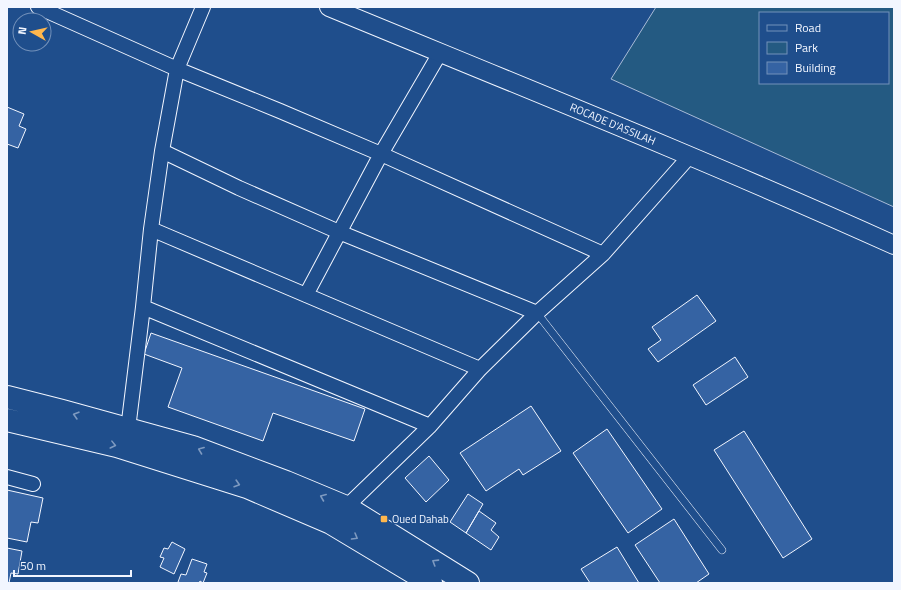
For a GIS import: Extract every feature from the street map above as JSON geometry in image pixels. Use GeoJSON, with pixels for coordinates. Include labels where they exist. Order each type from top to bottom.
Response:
{"type":"FeatureCollection","features":[{"type":"Feature","properties":{"kind":"main road"},"geometry":{"type":"LineString","coordinates":[[7,397],[193,447],[286,482],[346,507],[468,583]]}},
{"type":"Feature","properties":{"kind":"main road"},"geometry":{"type":"LineString","coordinates":[[7,420],[117,446],[247,487],[331,523],[431,583]]}},
{"type":"Feature","properties":{"kind":"street"},"geometry":{"type":"LineString","coordinates":[[39,7],[177,69],[381,154],[603,254]]}},
{"type":"Feature","properties":{"kind":"street"},"geometry":{"type":"LineString","coordinates":[[128,429],[151,229],[162,151],[177,69],[203,7]]}},
{"type":"Feature","properties":{"kind":"street","name":"ROCADE D'ASSILAH"},"geometry":{"type":"LineString","coordinates":[[329,7],[689,157],[819,212],[894,246]]}},
{"type":"Feature","properties":{"kind":"street"},"geometry":{"type":"LineString","coordinates":[[306,295],[381,154],[440,53]]}},
{"type":"Feature","properties":{"kind":"street"},"geometry":{"type":"LineString","coordinates":[[162,151],[339,232],[537,313]]}},
{"type":"Feature","properties":{"kind":"street"},"geometry":{"type":"LineString","coordinates":[[331,523],[430,426],[480,369],[537,313],[603,254],[689,157]]}},
{"type":"Feature","properties":{"kind":"street"},"geometry":{"type":"LineString","coordinates":[[151,229],[480,369]]}},
{"type":"Feature","properties":{"kind":"street"},"geometry":{"type":"LineString","coordinates":[[143,307],[430,426]]}},
{"type":"Feature","properties":{"kind":"street"},"geometry":{"type":"LineString","coordinates":[[7,477],[33,484]]}},
{"type":"Feature","properties":{"kind":"lane"},"geometry":{"type":"LineString","coordinates":[[537,313],[722,550]]}},
{"type":"Feature","properties":{"kind":"green space"},"geometry":{"type":"Polygon","coordinates":[[[656,7],[894,7],[894,207],[611,79],[656,7]]]}},
{"type":"Feature","properties":{"kind":"building"},"geometry":{"type":"Polygon","coordinates":[[[7,107],[24,114],[19,126],[26,129],[18,148],[7,144],[7,107]]]}},
{"type":"Feature","properties":{"kind":"building"},"geometry":{"type":"Polygon","coordinates":[[[697,295],[716,321],[658,362],[648,349],[661,340],[652,327],[697,295]]]}},
{"type":"Feature","properties":{"kind":"building"},"geometry":{"type":"Polygon","coordinates":[[[151,333],[365,409],[354,441],[273,413],[263,441],[168,407],[182,368],[144,354],[151,333]]]}},
{"type":"Feature","properties":{"kind":"building"},"geometry":{"type":"Polygon","coordinates":[[[735,357],[748,377],[706,405],[693,385],[735,357]]]}},
{"type":"Feature","properties":{"kind":"building"},"geometry":{"type":"Polygon","coordinates":[[[531,406],[561,451],[523,475],[519,469],[486,491],[460,453],[531,406]]]}},
{"type":"Feature","properties":{"kind":"building"},"geometry":{"type":"Polygon","coordinates":[[[607,429],[662,509],[628,533],[573,453],[607,429]]]}},
{"type":"Feature","properties":{"kind":"building"},"geometry":{"type":"Polygon","coordinates":[[[744,431],[812,539],[783,558],[714,450],[744,431]]]}},
{"type":"Feature","properties":{"kind":"building"},"geometry":{"type":"Polygon","coordinates":[[[429,456],[449,480],[426,502],[405,478],[429,456]]]}},
{"type":"Feature","properties":{"kind":"building"},"geometry":{"type":"Polygon","coordinates":[[[7,490],[43,498],[38,523],[31,522],[27,542],[7,538],[7,490]]]}},
{"type":"Feature","properties":{"kind":"building"},"geometry":{"type":"Polygon","coordinates":[[[468,494],[483,504],[466,533],[450,522],[468,494]]]}},
{"type":"Feature","properties":{"kind":"building"},"geometry":{"type":"Polygon","coordinates":[[[479,511],[496,523],[491,530],[499,537],[491,550],[466,533],[479,511]]]}},
{"type":"Feature","properties":{"kind":"building"},"geometry":{"type":"Polygon","coordinates":[[[674,519],[709,574],[696,583],[660,583],[635,545],[674,519]]]}},
{"type":"Feature","properties":{"kind":"building"},"geometry":{"type":"Polygon","coordinates":[[[172,542],[185,549],[174,574],[160,567],[164,558],[160,557],[164,548],[168,549],[172,542]]]}},
{"type":"Feature","properties":{"kind":"building"},"geometry":{"type":"Polygon","coordinates":[[[617,547],[639,583],[590,583],[581,569],[617,547]]]}},
{"type":"Feature","properties":{"kind":"building"},"geometry":{"type":"Polygon","coordinates":[[[7,548],[22,551],[18,574],[11,573],[9,583],[7,583],[7,548]]]}},
{"type":"Feature","properties":{"kind":"building"},"geometry":{"type":"Polygon","coordinates":[[[192,559],[207,564],[204,572],[207,573],[203,583],[200,581],[199,583],[178,582],[181,574],[186,575],[192,559]]]}},
{"type":"Feature","properties":{"kind":"place","name":"Oued Dahab"},"geometry":{"type":"Point","coordinates":[384,519]}}]}
